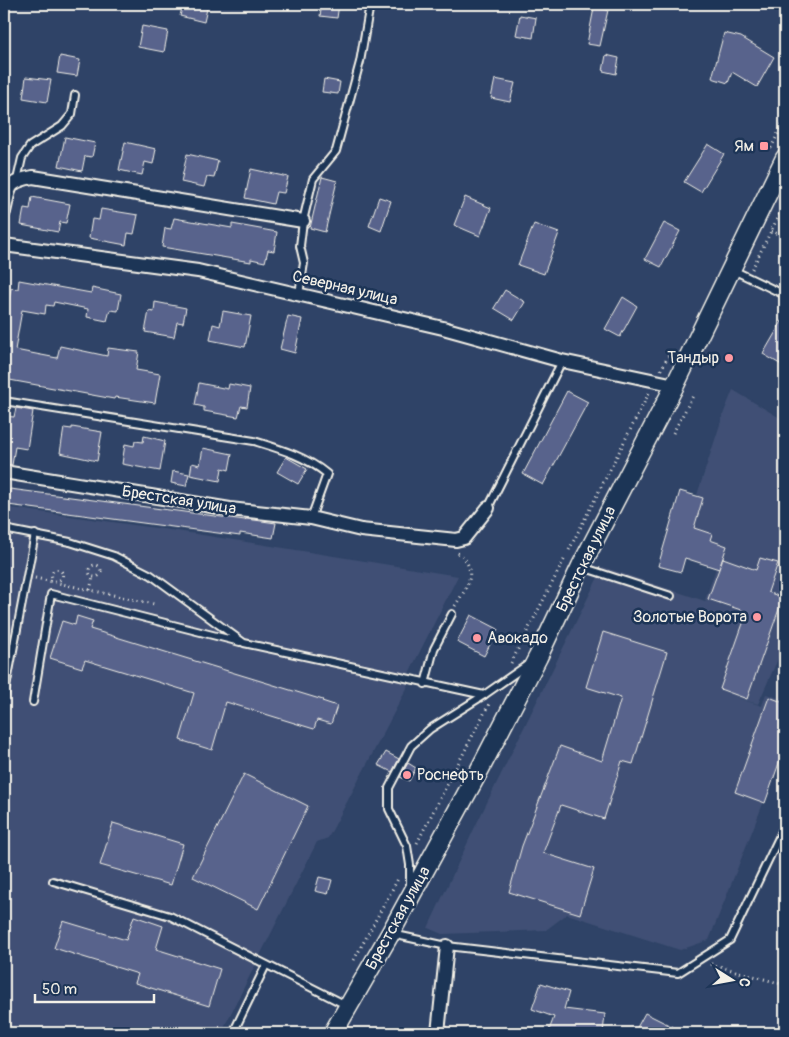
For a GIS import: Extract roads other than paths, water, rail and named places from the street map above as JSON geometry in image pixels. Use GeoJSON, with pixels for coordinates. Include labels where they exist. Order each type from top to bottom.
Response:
{"type":"FeatureCollection","features":[{"type":"Feature","properties":{"kind":"main road","name":"Брестская улица"},"geometry":{"type":"LineString","coordinates":[[333,1033],[480,770],[538,657],[581,566],[675,385],[732,269],[777,156]]}},
{"type":"Feature","properties":{"kind":"street"},"geometry":{"type":"LineString","coordinates":[[4,212],[11,186],[17,180],[32,177],[303,221]]}},
{"type":"Feature","properties":{"kind":"street","name":"Северная улица"},"geometry":{"type":"LineString","coordinates":[[4,245],[198,271],[443,328],[562,361],[675,385]]}},
{"type":"Feature","properties":{"kind":"street","name":"Брестская улица"},"geometry":{"type":"LineString","coordinates":[[4,472],[230,509],[311,518],[361,530],[456,540],[464,538],[488,508]]}},
{"type":"Feature","properties":{"kind":"street"},"geometry":{"type":"LineString","coordinates":[[438,1033],[447,946]]}},
{"type":"Feature","properties":{"kind":"lane"},"geometry":{"type":"LineString","coordinates":[[299,294],[304,264],[300,246],[303,221],[313,179],[336,150],[360,62],[370,4]]}},
{"type":"Feature","properties":{"kind":"lane"},"geometry":{"type":"LineString","coordinates":[[17,180],[22,158],[30,146],[62,126],[72,114],[75,95]]}},
{"type":"Feature","properties":{"kind":"lane"},"geometry":{"type":"LineString","coordinates":[[732,269],[785,295]]}},
{"type":"Feature","properties":{"kind":"lane"},"geometry":{"type":"LineString","coordinates":[[488,508],[562,361]]}},
{"type":"Feature","properties":{"kind":"lane"},"geometry":{"type":"LineString","coordinates":[[4,401],[254,441],[289,452],[314,463],[327,474],[311,518]]}},
{"type":"Feature","properties":{"kind":"lane"},"geometry":{"type":"LineString","coordinates":[[4,529],[70,542],[114,556],[151,575],[244,643]]}},
{"type":"Feature","properties":{"kind":"lane"},"geometry":{"type":"LineString","coordinates":[[4,698],[35,534]]}},
{"type":"Feature","properties":{"kind":"lane"},"geometry":{"type":"LineString","coordinates":[[581,566],[671,596]]}},
{"type":"Feature","properties":{"kind":"lane"},"geometry":{"type":"LineString","coordinates":[[33,702],[51,594],[244,643],[425,684],[484,695]]}},
{"type":"Feature","properties":{"kind":"lane"},"geometry":{"type":"LineString","coordinates":[[425,684],[434,649],[452,614]]}},
{"type":"Feature","properties":{"kind":"lane"},"geometry":{"type":"LineString","coordinates":[[406,904],[410,884],[410,865],[407,846],[389,809],[389,788],[411,746],[430,729],[500,685],[538,657]]}},
{"type":"Feature","properties":{"kind":"lane"},"geometry":{"type":"LineString","coordinates":[[390,934],[447,946],[678,973],[730,940],[785,825]]}},
{"type":"Feature","properties":{"kind":"lane"},"geometry":{"type":"LineString","coordinates":[[53,881],[170,916],[348,1006]]}},
{"type":"Feature","properties":{"kind":"lane"},"geometry":{"type":"LineString","coordinates":[[232,1033],[266,965]]}},
{"type":"Feature","properties":{"kind":"place","name":"Ям"},"geometry":{"type":"Point","coordinates":[764,146]}},
{"type":"Feature","properties":{"kind":"place","name":"Тандыр"},"geometry":{"type":"Point","coordinates":[729,358]}},
{"type":"Feature","properties":{"kind":"place","name":"Золотые Ворота"},"geometry":{"type":"Point","coordinates":[757,617]}},
{"type":"Feature","properties":{"kind":"place","name":"Авокадо"},"geometry":{"type":"Point","coordinates":[477,638]}},
{"type":"Feature","properties":{"kind":"place","name":"Роснефть"},"geometry":{"type":"Point","coordinates":[407,775]}}]}
